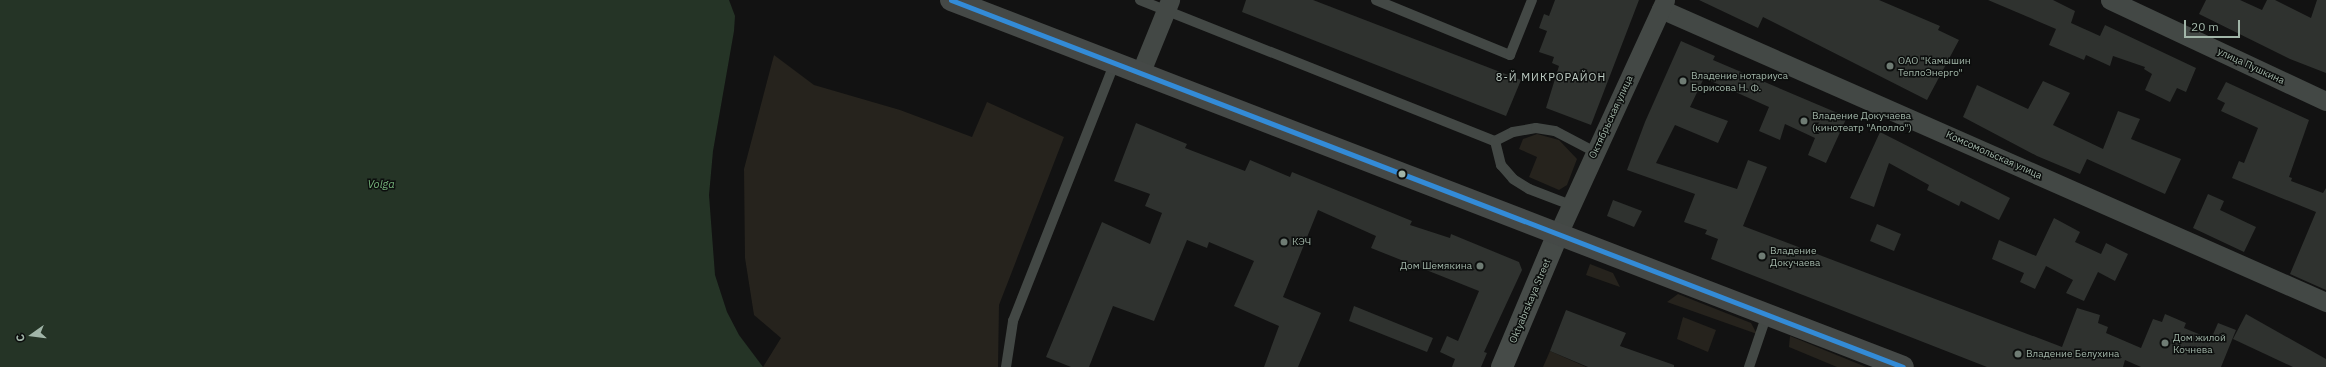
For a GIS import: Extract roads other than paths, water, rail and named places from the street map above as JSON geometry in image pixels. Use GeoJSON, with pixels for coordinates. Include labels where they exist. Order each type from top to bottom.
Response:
{"type":"FeatureCollection","features":[{"type":"Feature","properties":{"kind":"main road"},"geometry":{"type":"LineString","coordinates":[[951,0],[1903,367]]}},
{"type":"Feature","properties":{"kind":"street","name":"улица Пушкина"},"geometry":{"type":"LineString","coordinates":[[2110,0],[2326,101]]}},
{"type":"Feature","properties":{"kind":"street","name":"Октябрьская улица"},"geometry":{"type":"LineString","coordinates":[[1558,234],[1663,4]]}},
{"type":"Feature","properties":{"kind":"street","name":"Комсомольская улица"},"geometry":{"type":"LineString","coordinates":[[1663,4],[2326,302]]}},
{"type":"Feature","properties":{"kind":"street"},"geometry":{"type":"LineString","coordinates":[[1140,74],[1168,5]]}},
{"type":"Feature","properties":{"kind":"street","name":"Oktyabrskaya Street"},"geometry":{"type":"LineString","coordinates":[[1502,367],[1558,234]]}},
{"type":"Feature","properties":{"kind":"lane"},"geometry":{"type":"LineString","coordinates":[[1140,0],[1168,5],[1495,141],[1513,132],[1536,128],[1555,131],[1595,152]]}},
{"type":"Feature","properties":{"kind":"lane"},"geometry":{"type":"LineString","coordinates":[[1376,0],[1510,55],[1532,0]]}},
{"type":"Feature","properties":{"kind":"lane"},"geometry":{"type":"LineString","coordinates":[[1006,367],[1013,321],[1114,64]]}},
{"type":"Feature","properties":{"kind":"lane"},"geometry":{"type":"LineString","coordinates":[[1495,141],[1501,164],[1512,179],[1529,189],[1571,205]]}},
{"type":"Feature","properties":{"kind":"lane"},"geometry":{"type":"LineString","coordinates":[[1749,367],[1767,314]]}},
{"type":"Feature","properties":{"kind":"water","name":"Volga"},"geometry":{"type":"Polygon","coordinates":[[[0,0],[729,0],[735,16],[734,31],[713,151],[709,195],[715,275],[727,312],[739,335],[763,367],[0,367],[0,0]]]}},
{"type":"Feature","properties":{"kind":"place","name":"ОАО \"Камышин ТеплоЭнерго\""},"geometry":{"type":"Point","coordinates":[1890,66]}},
{"type":"Feature","properties":{"kind":"place","name":"Владение нотариуса Борисова Н. Ф."},"geometry":{"type":"Point","coordinates":[1683,81]}},
{"type":"Feature","properties":{"kind":"place","name":"Владение Докучаева (кинотеатр \"Аполло\")"},"geometry":{"type":"Point","coordinates":[1804,121]}},
{"type":"Feature","properties":{"kind":"place","name":"КЭЧ"},"geometry":{"type":"Point","coordinates":[1284,242]}},
{"type":"Feature","properties":{"kind":"place","name":"Владение Докучаева"},"geometry":{"type":"Point","coordinates":[1762,256]}},
{"type":"Feature","properties":{"kind":"place","name":"Дом Шемякина"},"geometry":{"type":"Point","coordinates":[1480,266]}},
{"type":"Feature","properties":{"kind":"place","name":"Дом жилой Кочнева"},"geometry":{"type":"Point","coordinates":[2165,343]}},
{"type":"Feature","properties":{"kind":"place","name":"Владение Белухина"},"geometry":{"type":"Point","coordinates":[2018,354]}},
{"type":"Feature","properties":{"kind":"district","name":"8-Й МИКРОРАЙОН"},"geometry":{"type":"Point","coordinates":[1551,77]}}]}
